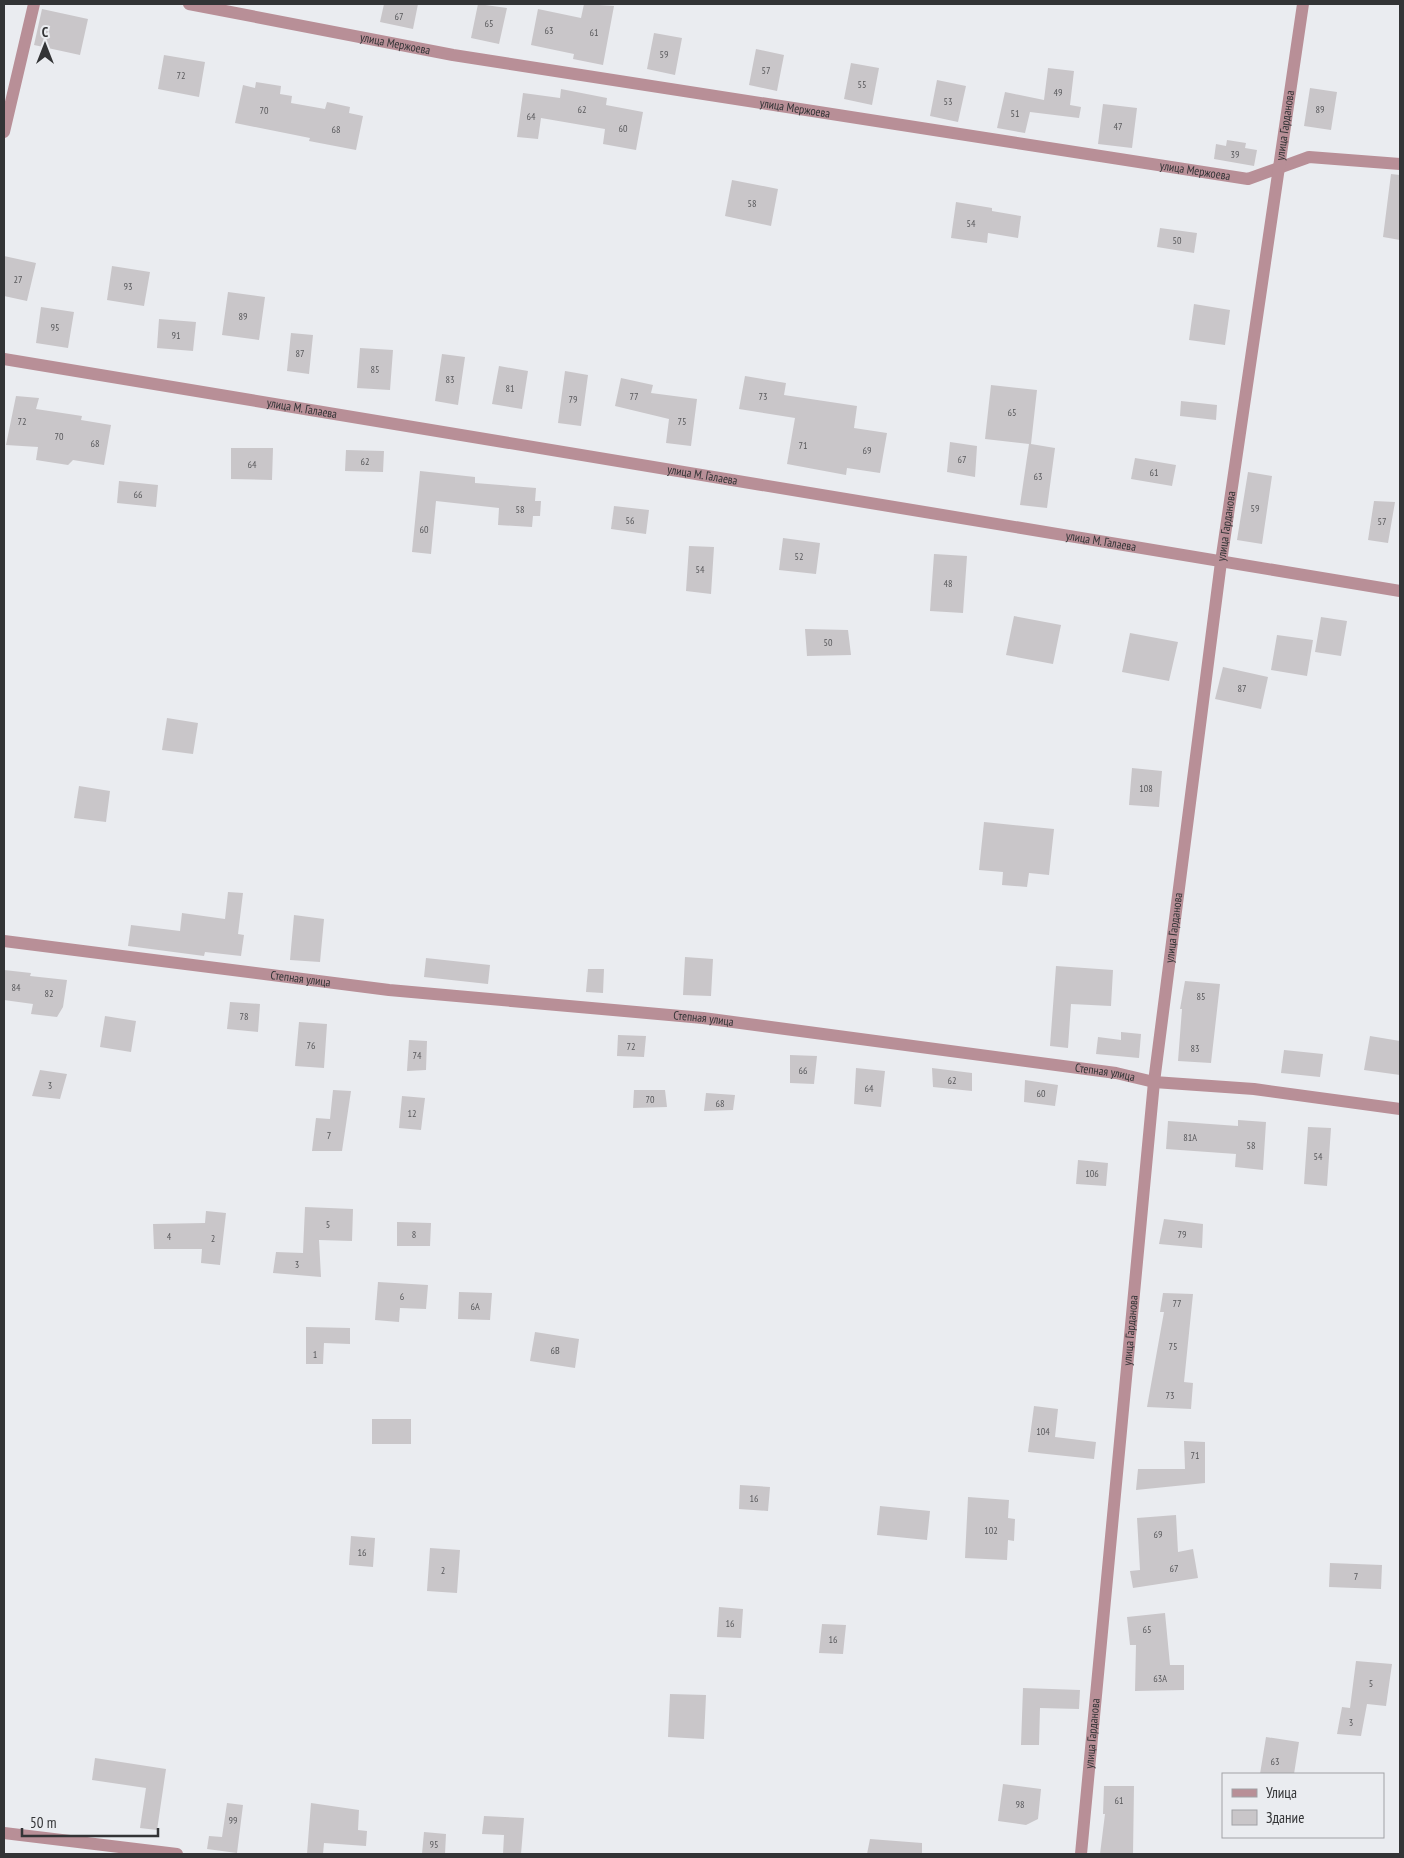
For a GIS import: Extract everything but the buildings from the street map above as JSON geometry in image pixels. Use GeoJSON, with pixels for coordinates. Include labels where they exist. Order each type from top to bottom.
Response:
{"type":"FeatureCollection","features":[{"type":"Feature","properties":{"kind":"street"},"geometry":{"type":"LineString","coordinates":[[4,132],[34,4]]}},
{"type":"Feature","properties":{"kind":"street","name":"улица Мержоева"},"geometry":{"type":"LineString","coordinates":[[190,4],[453,55],[1248,179],[1309,157],[1400,164]]}},
{"type":"Feature","properties":{"kind":"street","name":"улица Гарданова"},"geometry":{"type":"LineString","coordinates":[[1081,1854],[1154,1082],[1221,562],[1303,4]]}},
{"type":"Feature","properties":{"kind":"street","name":"улица М. Галаева"},"geometry":{"type":"LineString","coordinates":[[4,359],[1400,591]]}},
{"type":"Feature","properties":{"kind":"street","name":"Степная улица"},"geometry":{"type":"LineString","coordinates":[[4,942],[389,990],[703,1018],[1116,1073],[1154,1082],[1254,1089],[1400,1109]]}},
{"type":"Feature","properties":{"kind":"street"},"geometry":{"type":"LineString","coordinates":[[4,1833],[176,1854]]}}]}
